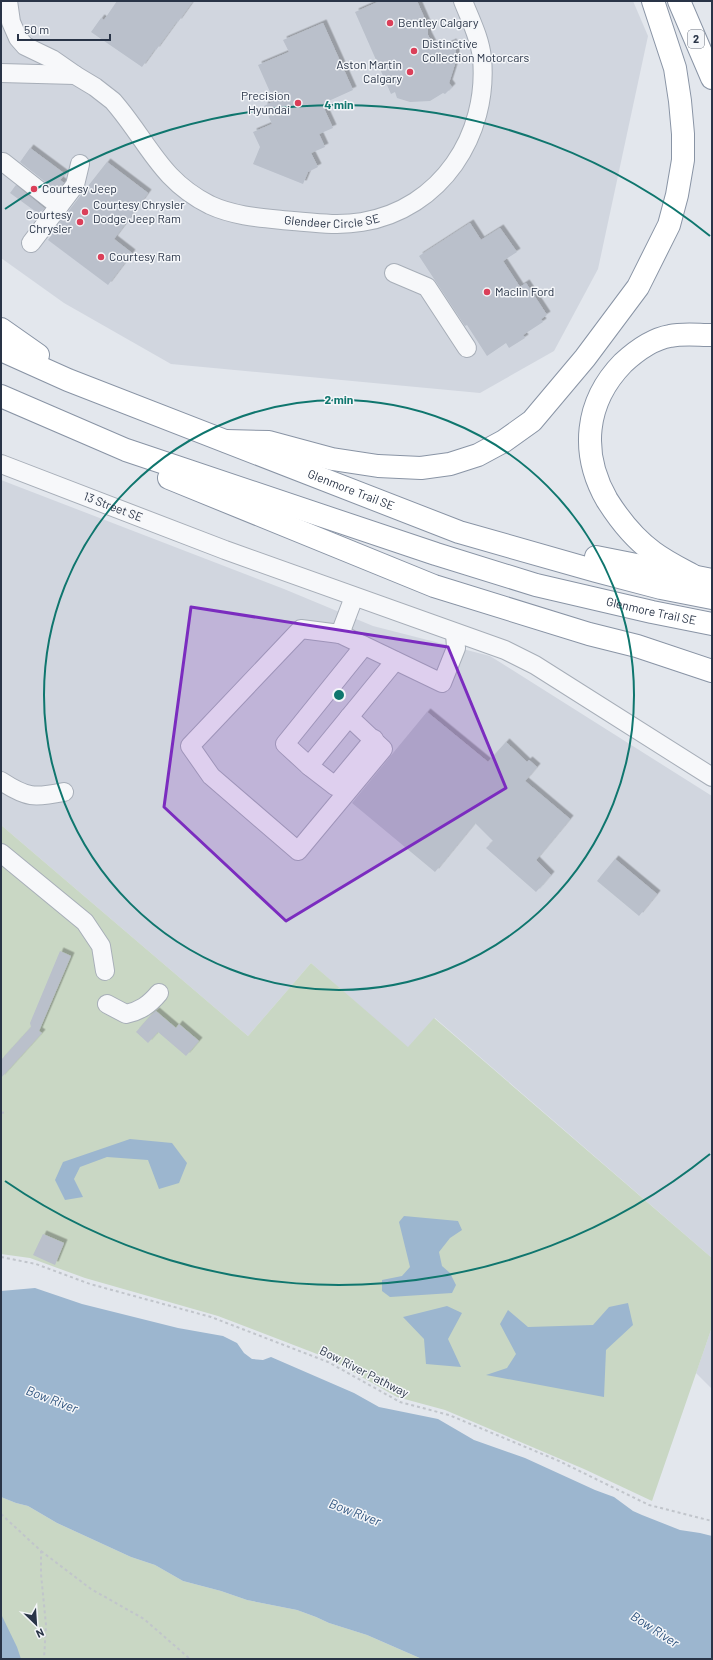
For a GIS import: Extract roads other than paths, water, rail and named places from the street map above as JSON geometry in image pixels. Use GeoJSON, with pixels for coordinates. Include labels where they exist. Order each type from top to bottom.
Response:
{"type":"FeatureCollection","features":[{"type":"Feature","properties":{"kind":"highway"},"geometry":{"type":"LineString","coordinates":[[226,441],[269,442],[332,459],[378,466],[421,468],[450,464],[478,455],[498,445],[532,421],[585,358],[638,287],[669,225],[677,195],[682,160],[683,134],[675,68],[653,1]]}},
{"type":"Feature","properties":{"kind":"highway","name":"2"},"geometry":{"type":"LineString","coordinates":[[679,1],[712,78]]}},
{"type":"Feature","properties":{"kind":"highway"},"geometry":{"type":"LineString","coordinates":[[1,329],[17,342],[50,363],[68,380]]}},
{"type":"Feature","properties":{"kind":"highway"},"geometry":{"type":"LineString","coordinates":[[702,578],[653,552],[633,534],[614,510],[601,487],[595,468],[591,449],[591,425],[595,407],[606,383],[631,356],[643,347],[669,336],[712,335]]}},
{"type":"Feature","properties":{"kind":"highway","name":"Glenmore Trail SE"},"geometry":{"type":"LineString","coordinates":[[1,350],[68,380],[459,532],[661,588],[712,598]]}},
{"type":"Feature","properties":{"kind":"highway","name":"Glenmore Trail SE"},"geometry":{"type":"LineString","coordinates":[[1,396],[126,450],[436,554],[529,583],[652,612],[712,624]]}},
{"type":"Feature","properties":{"kind":"highway"},"geometry":{"type":"LineString","coordinates":[[126,450],[172,480],[434,586],[589,634],[637,646],[712,671]]}},
{"type":"Feature","properties":{"kind":"highway"},"geometry":{"type":"LineString","coordinates":[[459,532],[488,531],[602,558],[702,578]]}},
{"type":"Feature","properties":{"kind":"highway"},"geometry":{"type":"LineString","coordinates":[[637,646],[712,656]]}},
{"type":"Feature","properties":{"kind":"street","name":"Glendeer Circle SE"},"geometry":{"type":"LineString","coordinates":[[8,1],[11,22],[18,38],[25,46],[52,59],[95,87],[113,101],[129,120],[147,149],[164,171],[183,188],[211,205],[229,212],[256,217],[336,224],[362,222],[400,210],[417,200],[434,186],[450,171],[464,150],[473,131],[481,102],[483,78],[482,57],[478,37],[463,1]]}},
{"type":"Feature","properties":{"kind":"street"},"geometry":{"type":"LineString","coordinates":[[1,74],[75,75]]}},
{"type":"Feature","properties":{"kind":"street"},"geometry":{"type":"LineString","coordinates":[[3,162],[59,206]]}},
{"type":"Feature","properties":{"kind":"street"},"geometry":{"type":"LineString","coordinates":[[31,243],[75,185],[80,164]]}},
{"type":"Feature","properties":{"kind":"street"},"geometry":{"type":"LineString","coordinates":[[394,273],[427,287],[467,348]]}},
{"type":"Feature","properties":{"kind":"street","name":"13 Street SE"},"geometry":{"type":"LineString","coordinates":[[1,464],[225,550],[505,650],[535,665],[712,777]]}},
{"type":"Feature","properties":{"kind":"street"},"geometry":{"type":"LineString","coordinates":[[340,634],[354,596]]}},
{"type":"Feature","properties":{"kind":"street"},"geometry":{"type":"LineString","coordinates":[[349,717],[383,749],[298,851],[211,776],[190,746],[301,629],[340,634],[442,683],[456,648],[455,633]]}},
{"type":"Feature","properties":{"kind":"street"},"geometry":{"type":"LineString","coordinates":[[364,646],[285,744],[334,786],[374,739]]}},
{"type":"Feature","properties":{"kind":"street"},"geometry":{"type":"LineString","coordinates":[[309,766],[395,661]]}},
{"type":"Feature","properties":{"kind":"street"},"geometry":{"type":"LineString","coordinates":[[1,781],[27,795],[44,796],[64,792]]}},
{"type":"Feature","properties":{"kind":"street"},"geometry":{"type":"LineString","coordinates":[[1,853],[85,922],[101,946],[105,971]]}},
{"type":"Feature","properties":{"kind":"street"},"geometry":{"type":"LineString","coordinates":[[108,1004],[126,1014],[137,1011],[151,1002],[158,993]]}},
{"type":"Feature","properties":{"kind":"water"},"geometry":{"type":"Polygon","coordinates":[[[130,1139],[172,1143],[187,1163],[179,1183],[159,1189],[148,1160],[107,1157],[80,1167],[74,1179],[83,1197],[65,1200],[55,1180],[63,1162],[130,1139]]]}},
{"type":"Feature","properties":{"kind":"water"},"geometry":{"type":"Polygon","coordinates":[[[404,1216],[458,1221],[462,1230],[450,1238],[439,1252],[442,1266],[450,1273],[456,1285],[452,1293],[390,1297],[382,1291],[382,1280],[402,1276],[410,1267],[399,1222],[404,1216]]]}},
{"type":"Feature","properties":{"kind":"water","name":"Bow River"},"geometry":{"type":"Polygon","coordinates":[[[35,1288],[82,1304],[178,1328],[223,1336],[237,1343],[244,1353],[252,1359],[263,1360],[271,1357],[354,1393],[379,1407],[438,1419],[474,1440],[525,1458],[595,1490],[614,1497],[633,1511],[642,1515],[680,1530],[712,1536],[712,1659],[422,1659],[367,1635],[329,1623],[297,1610],[247,1600],[221,1591],[183,1581],[155,1565],[131,1557],[57,1523],[28,1506],[1,1497],[1,1291],[35,1288]]]}},
{"type":"Feature","properties":{"kind":"water"},"geometry":{"type":"Polygon","coordinates":[[[628,1303],[633,1325],[606,1350],[604,1397],[486,1375],[507,1368],[516,1354],[500,1324],[508,1310],[528,1327],[593,1325],[609,1307],[628,1303]]]}},
{"type":"Feature","properties":{"kind":"water"},"geometry":{"type":"Polygon","coordinates":[[[447,1306],[462,1313],[448,1339],[461,1367],[426,1364],[424,1339],[403,1317],[447,1306]]]}},
{"type":"Feature","properties":{"kind":"water"},"geometry":{"type":"Polygon","coordinates":[[[1,1614],[17,1647],[21,1659],[1,1659],[1,1614]]]}},
{"type":"Feature","properties":{"kind":"place","name":"Bentley Calgary"},"geometry":{"type":"Point","coordinates":[390,23]}},
{"type":"Feature","properties":{"kind":"place","name":"Distinctive Collection Motorcars"},"geometry":{"type":"Point","coordinates":[414,51]}},
{"type":"Feature","properties":{"kind":"place","name":"Aston Martin Calgary"},"geometry":{"type":"Point","coordinates":[410,72]}},
{"type":"Feature","properties":{"kind":"place","name":"Precision Hyundai"},"geometry":{"type":"Point","coordinates":[298,103]}},
{"type":"Feature","properties":{"kind":"place","name":"Courtesy Jeep"},"geometry":{"type":"Point","coordinates":[34,189]}},
{"type":"Feature","properties":{"kind":"place","name":"Courtesy Chrysler Dodge Jeep Ram"},"geometry":{"type":"Point","coordinates":[85,212]}},
{"type":"Feature","properties":{"kind":"place","name":"Courtesy Chrysler"},"geometry":{"type":"Point","coordinates":[80,222]}},
{"type":"Feature","properties":{"kind":"place","name":"Courtesy Ram"},"geometry":{"type":"Point","coordinates":[101,257]}},
{"type":"Feature","properties":{"kind":"place","name":"Maclin Ford"},"geometry":{"type":"Point","coordinates":[487,292]}}]}
